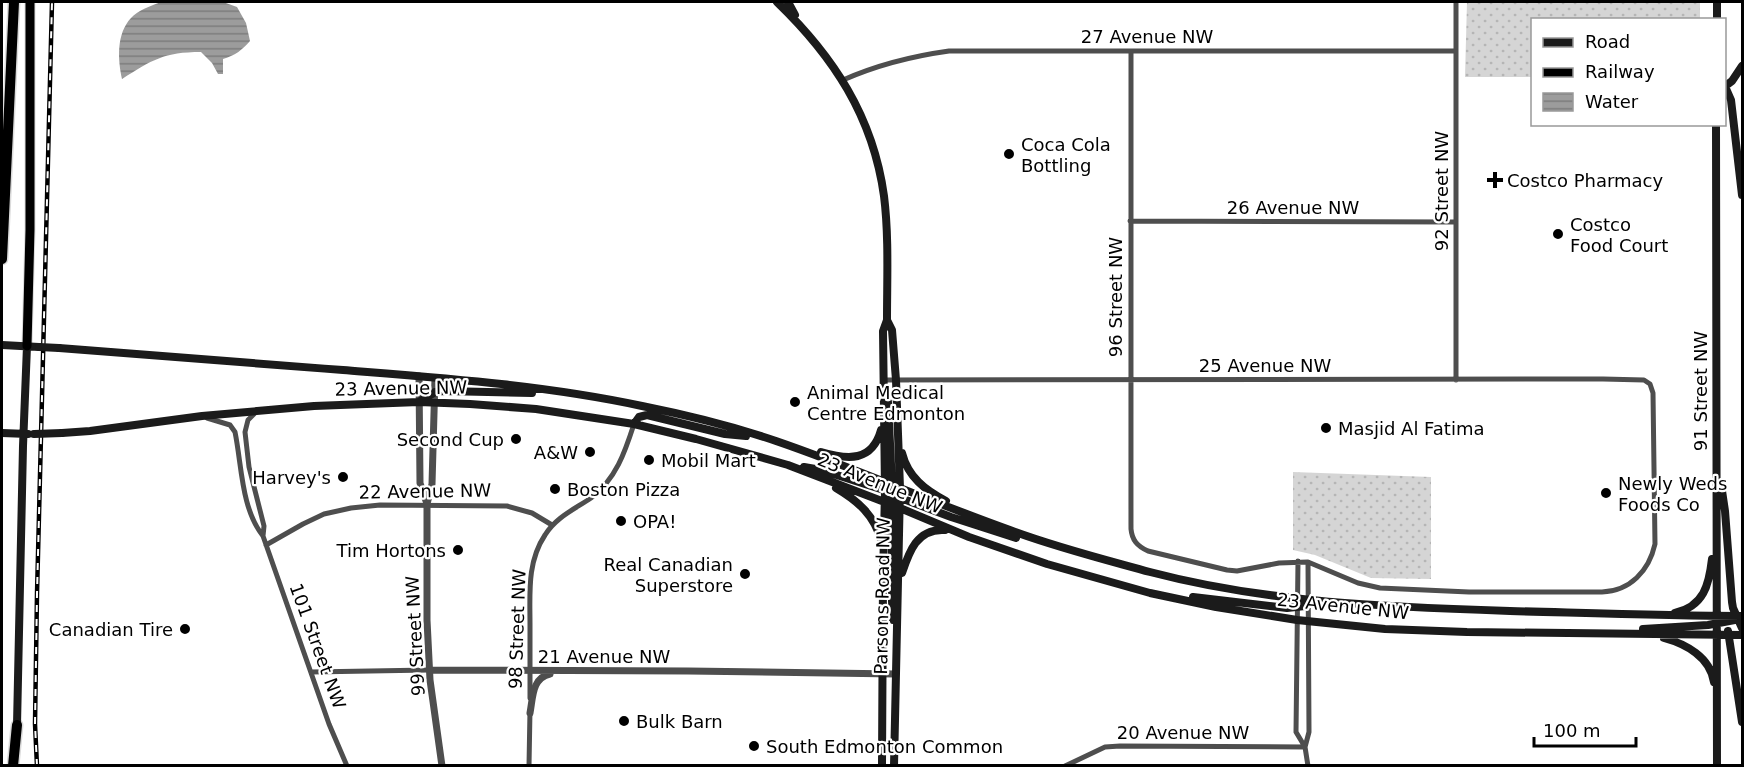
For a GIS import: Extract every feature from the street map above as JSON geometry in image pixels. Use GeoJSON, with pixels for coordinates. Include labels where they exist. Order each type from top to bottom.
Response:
{"type":"FeatureCollection","features":[{"type":"Feature","properties":{"kind":"highway"},"geometry":{"type":"LineString","coordinates":[[2,259],[14,2]]}},
{"type":"Feature","properties":{"kind":"highway"},"geometry":{"type":"LineString","coordinates":[[27,346],[30,230],[30,2]]}},
{"type":"Feature","properties":{"kind":"highway"},"geometry":{"type":"LineString","coordinates":[[13,765],[17,724]]}},
{"type":"Feature","properties":{"kind":"main road","name":"Parsons Road NW"},"geometry":{"type":"LineString","coordinates":[[777,2],[817,43],[843,80],[868,133],[881,181],[886,218],[887,320],[883,332],[883,405],[898,584],[894,765]]}},
{"type":"Feature","properties":{"kind":"main road"},"geometry":{"type":"LineString","coordinates":[[788,2],[799,23]]}},
{"type":"Feature","properties":{"kind":"main road"},"geometry":{"type":"LineString","coordinates":[[1717,2],[1717,18]]}},
{"type":"Feature","properties":{"kind":"main road"},"geometry":{"type":"LineString","coordinates":[[1726,85],[1743,66]]}},
{"type":"Feature","properties":{"kind":"main road"},"geometry":{"type":"LineString","coordinates":[[1726,88],[1731,100],[1743,195]]}},
{"type":"Feature","properties":{"kind":"main road","name":"91 Street NW"},"geometry":{"type":"LineString","coordinates":[[1716,126],[1717,526],[1723,626],[1743,722]]}},
{"type":"Feature","properties":{"kind":"main road","name":"Parsons Road NW"},"geometry":{"type":"LineString","coordinates":[[882,765],[883,577],[892,495],[897,415],[891,330],[887,320]]}},
{"type":"Feature","properties":{"kind":"main road","name":"23 Avenue NW"},"geometry":{"type":"LineString","coordinates":[[4,345],[419,376],[576,393],[655,408],[764,437],[892,495],[954,531],[1047,564],[1117,584],[1216,607],[1297,610],[1310,601],[1391,607],[1664,616],[1723,626],[1743,635]]}},
{"type":"Feature","properties":{"kind":"main road"},"geometry":{"type":"LineString","coordinates":[[17,724],[27,346]]}},
{"type":"Feature","properties":{"kind":"main road"},"geometry":{"type":"LineString","coordinates":[[884,383],[889,408],[892,609],[897,633]]}},
{"type":"Feature","properties":{"kind":"main road"},"geometry":{"type":"LineString","coordinates":[[419,402],[435,392],[576,393]]}},
{"type":"Feature","properties":{"kind":"main road","name":"23 Avenue NW"},"geometry":{"type":"LineString","coordinates":[[5,433],[90,431],[259,410],[419,402],[536,409],[634,424],[696,439],[892,495]]}},
{"type":"Feature","properties":{"kind":"main road"},"geometry":{"type":"LineString","coordinates":[[774,441],[835,456],[850,458],[859,456],[869,450],[878,439],[882,428],[883,405]]}},
{"type":"Feature","properties":{"kind":"main road"},"geometry":{"type":"LineString","coordinates":[[634,424],[639,417],[647,415],[725,434],[764,437]]}},
{"type":"Feature","properties":{"kind":"main road"},"geometry":{"type":"LineString","coordinates":[[897,415],[903,457],[910,473],[920,485],[949,503],[1043,542]]}},
{"type":"Feature","properties":{"kind":"main road"},"geometry":{"type":"LineString","coordinates":[[1583,633],[1723,626],[1741,622],[1732,602],[1725,511],[1717,452]]}},
{"type":"Feature","properties":{"kind":"main road"},"geometry":{"type":"LineString","coordinates":[[788,465],[821,470],[1000,534],[1043,542]]}},
{"type":"Feature","properties":{"kind":"main road"},"geometry":{"type":"LineString","coordinates":[[810,473],[855,500],[876,525],[881,538],[883,577]]}},
{"type":"Feature","properties":{"kind":"main road"},"geometry":{"type":"LineString","coordinates":[[1664,616],[1683,611],[1694,605],[1707,586],[1717,526]]}},
{"type":"Feature","properties":{"kind":"main road"},"geometry":{"type":"LineString","coordinates":[[898,584],[908,553],[920,538],[934,530],[954,531]]}},
{"type":"Feature","properties":{"kind":"main road","name":"23 Avenue NW"},"geometry":{"type":"LineString","coordinates":[[1043,542],[1164,575],[1226,589],[1297,610],[1309,619],[1385,629],[1717,635],[1723,626]]}},
{"type":"Feature","properties":{"kind":"main road"},"geometry":{"type":"LineString","coordinates":[[1649,634],[1676,642],[1703,659],[1713,677],[1717,702]]}},
{"type":"Feature","properties":{"kind":"main road"},"geometry":{"type":"LineString","coordinates":[[1717,635],[1717,765]]}},
{"type":"Feature","properties":{"kind":"street","name":"92 Street NW"},"geometry":{"type":"LineString","coordinates":[[1456,2],[1456,380]]}},
{"type":"Feature","properties":{"kind":"street","name":"27 Avenue NW"},"geometry":{"type":"LineString","coordinates":[[843,80],[917,56],[949,51],[1456,51]]}},
{"type":"Feature","properties":{"kind":"street","name":"96 Street NW"},"geometry":{"type":"LineString","coordinates":[[1131,51],[1131,529],[1135,542]]}},
{"type":"Feature","properties":{"kind":"street","name":"26 Avenue NW"},"geometry":{"type":"LineString","coordinates":[[1130,221],[1456,222]]}},
{"type":"Feature","properties":{"kind":"street","name":"99 Street NW"},"geometry":{"type":"LineString","coordinates":[[419,376],[420,483],[427,504]]}},
{"type":"Feature","properties":{"kind":"street","name":"99 Street NW"},"geometry":{"type":"LineString","coordinates":[[435,378],[432,484],[427,504],[429,670],[442,765]]}},
{"type":"Feature","properties":{"kind":"street","name":"25 Avenue NW"},"geometry":{"type":"LineString","coordinates":[[884,383],[896,380],[1640,380],[1652,387],[1653,393],[1655,544],[1652,558],[1644,571]]}},
{"type":"Feature","properties":{"kind":"street","name":"101 Street NW"},"geometry":{"type":"LineString","coordinates":[[259,410],[248,420],[245,432],[249,468],[264,526],[263,536]]}},
{"type":"Feature","properties":{"kind":"street","name":"101 Street NW"},"geometry":{"type":"LineString","coordinates":[[202,416],[226,423],[233,429],[247,498],[257,528],[263,536],[333,734],[347,765]]}},
{"type":"Feature","properties":{"kind":"street","name":"98 Street NW"},"geometry":{"type":"LineString","coordinates":[[529,765],[531,574],[539,546],[552,525],[593,496],[608,482],[624,455],[634,424]]}},
{"type":"Feature","properties":{"kind":"street","name":"22 Avenue NW"},"geometry":{"type":"LineString","coordinates":[[266,545],[332,511],[374,505],[507,506],[532,513],[552,525]]}},
{"type":"Feature","properties":{"kind":"street","name":"23 Avenue NW"},"geometry":{"type":"LineString","coordinates":[[1135,542],[1148,551],[1227,570],[1237,571],[1279,563],[1308,562],[1368,587],[1469,592],[1612,592],[1628,584],[1644,571]]}},
{"type":"Feature","properties":{"kind":"street"},"geometry":{"type":"LineString","coordinates":[[1298,561],[1296,732],[1305,747],[1308,765]]}},
{"type":"Feature","properties":{"kind":"street"},"geometry":{"type":"LineString","coordinates":[[1305,747],[1309,732],[1308,562]]}},
{"type":"Feature","properties":{"kind":"street","name":"21 Avenue NW"},"geometry":{"type":"LineString","coordinates":[[311,672],[429,670],[896,674]]}},
{"type":"Feature","properties":{"kind":"street"},"geometry":{"type":"LineString","coordinates":[[530,713],[535,687],[541,676],[574,671]]}},
{"type":"Feature","properties":{"kind":"street"},"geometry":{"type":"LineString","coordinates":[[17,724],[19,765]]}},
{"type":"Feature","properties":{"kind":"street","name":"20 Avenue NW"},"geometry":{"type":"LineString","coordinates":[[1065,765],[1105,747],[1305,747]]}},
{"type":"Feature","properties":{"kind":"shaded area"},"geometry":{"type":"Polygon","coordinates":[[[1467,2],[1700,2],[1700,18],[1531,18],[1531,77],[1465,77],[1467,2]]]}},
{"type":"Feature","properties":{"kind":"shaded area"},"geometry":{"type":"Polygon","coordinates":[[[1293,472],[1431,477],[1431,579],[1371,578],[1315,555],[1293,550],[1293,472]]]}},
{"type":"Feature","properties":{"kind":"water"},"geometry":{"type":"Polygon","coordinates":[[[161,2],[223,2],[237,7],[246,23],[250,41],[232,56],[223,59],[223,74],[218,74],[212,63],[201,52],[188,52],[159,58],[122,79],[119,47],[126,24],[137,13],[161,2]]]}},
{"type":"Feature","properties":{"kind":"railway"},"geometry":{"type":"LineString","coordinates":[[37,766],[35,724],[37,594],[52,2]]}},
{"type":"Feature","properties":{"kind":"place","name":"Coca Cola Bottling"},"geometry":{"type":"Point","coordinates":[1009,154]}},
{"type":"Feature","properties":{"kind":"place","name":"Costco Pharmacy"},"geometry":{"type":"Point","coordinates":[1495,180]}},
{"type":"Feature","properties":{"kind":"place","name":"Costco Food Court"},"geometry":{"type":"Point","coordinates":[1558,234]}},
{"type":"Feature","properties":{"kind":"place","name":"Animal Medical Centre Edmonton"},"geometry":{"type":"Point","coordinates":[795,402]}},
{"type":"Feature","properties":{"kind":"place","name":"Masjid Al Fatima"},"geometry":{"type":"Point","coordinates":[1326,428]}},
{"type":"Feature","properties":{"kind":"place","name":"Second Cup"},"geometry":{"type":"Point","coordinates":[516,439]}},
{"type":"Feature","properties":{"kind":"place","name":"A&W"},"geometry":{"type":"Point","coordinates":[590,452]}},
{"type":"Feature","properties":{"kind":"place","name":"Mobil Mart"},"geometry":{"type":"Point","coordinates":[649,460]}},
{"type":"Feature","properties":{"kind":"place","name":"Harvey's"},"geometry":{"type":"Point","coordinates":[343,477]}},
{"type":"Feature","properties":{"kind":"place","name":"Boston Pizza"},"geometry":{"type":"Point","coordinates":[555,489]}},
{"type":"Feature","properties":{"kind":"place","name":"Newly Weds Foods Co"},"geometry":{"type":"Point","coordinates":[1606,493]}},
{"type":"Feature","properties":{"kind":"place","name":"OPA!"},"geometry":{"type":"Point","coordinates":[621,521]}},
{"type":"Feature","properties":{"kind":"place","name":"Tim Hortons"},"geometry":{"type":"Point","coordinates":[458,550]}},
{"type":"Feature","properties":{"kind":"place","name":"Real Canadian Superstore"},"geometry":{"type":"Point","coordinates":[745,574]}},
{"type":"Feature","properties":{"kind":"place","name":"Canadian Tire"},"geometry":{"type":"Point","coordinates":[185,629]}},
{"type":"Feature","properties":{"kind":"place","name":"Bulk Barn"},"geometry":{"type":"Point","coordinates":[624,721]}},
{"type":"Feature","properties":{"kind":"place","name":"South Edmonton Common"},"geometry":{"type":"Point","coordinates":[754,746]}}]}
